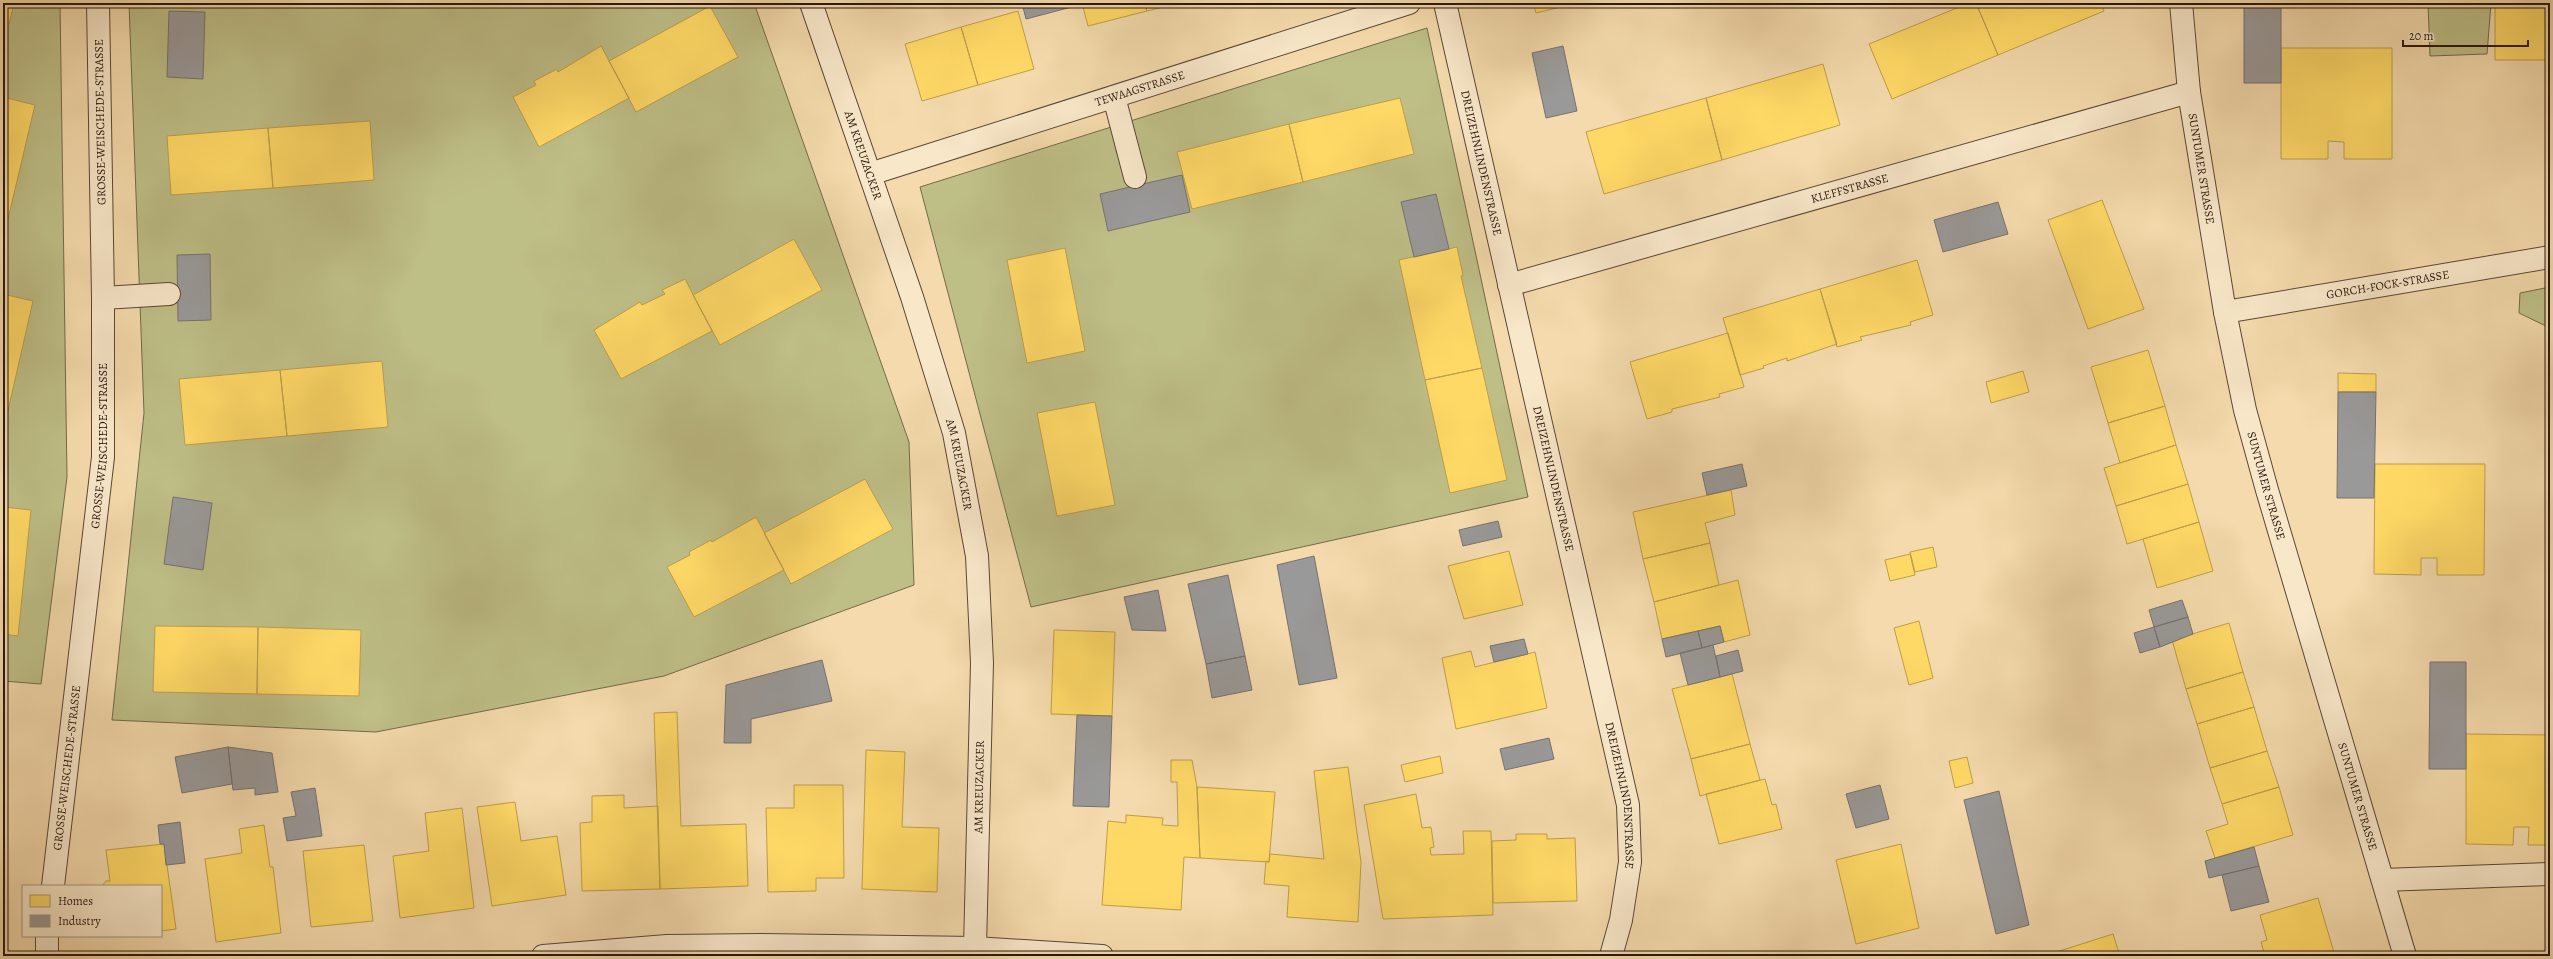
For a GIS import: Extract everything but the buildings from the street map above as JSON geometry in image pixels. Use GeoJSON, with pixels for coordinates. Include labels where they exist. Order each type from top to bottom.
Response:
{"type":"FeatureCollection","features":[{"type":"Feature","properties":{"kind":"street","name":"GROSSE-WEISCHEDE-STRASSE"},"geometry":{"type":"LineString","coordinates":[[53,885],[103,457],[103,298],[98,3]]}},
{"type":"Feature","properties":{"kind":"street","name":"AM KREUZACKER"},"geometry":{"type":"LineString","coordinates":[[811,3],[912,297],[954,433],[977,556],[982,663],[975,948]]}},
{"type":"Feature","properties":{"kind":"street","name":"TEWAAGSTRASSE"},"geometry":{"type":"LineString","coordinates":[[870,174],[1409,3]]}},
{"type":"Feature","properties":{"kind":"street","name":"DREIZEHNLINDENSTRASSE"},"geometry":{"type":"LineString","coordinates":[[1445,3],[1628,805],[1630,862],[1621,920],[1611,956]]}},
{"type":"Feature","properties":{"kind":"street","name":"SUNTUMER STRASSE"},"geometry":{"type":"LineString","coordinates":[[2181,3],[2189,92],[2225,312],[2245,410],[2267,490],[2405,956]]}},
{"type":"Feature","properties":{"kind":"street","name":"KLEFFSTRASSE"},"geometry":{"type":"LineString","coordinates":[[1509,285],[2189,92]]}},
{"type":"Feature","properties":{"kind":"street"},"geometry":{"type":"LineString","coordinates":[[1114,97],[1135,177]]}},
{"type":"Feature","properties":{"kind":"street","name":"GORCH-FOCK-STRASSE"},"geometry":{"type":"LineString","coordinates":[[2225,312],[2550,257]]}},
{"type":"Feature","properties":{"kind":"street"},"geometry":{"type":"LineString","coordinates":[[103,298],[169,294]]}},
{"type":"Feature","properties":{"kind":"street"},"geometry":{"type":"LineString","coordinates":[[2383,880],[2550,874]]}},
{"type":"Feature","properties":{"kind":"street"},"geometry":{"type":"LineString","coordinates":[[47,937],[47,956]]}},
{"type":"Feature","properties":{"kind":"street"},"geometry":{"type":"LineString","coordinates":[[543,956],[667,946],[761,945],[975,948],[1102,956]]}},
{"type":"Feature","properties":{"kind":"green space"},"geometry":{"type":"Polygon","coordinates":[[[3,3],[60,3],[67,477],[41,684],[3,681],[3,3]]]}},
{"type":"Feature","properties":{"kind":"green space"},"geometry":{"type":"Polygon","coordinates":[[[129,3],[754,3],[909,442],[914,585],[664,676],[376,732],[112,720],[144,413],[129,3]]]}},
{"type":"Feature","properties":{"kind":"green space"},"geometry":{"type":"Polygon","coordinates":[[[2428,3],[2491,3],[2487,54],[2430,56],[2428,3]]]}},
{"type":"Feature","properties":{"kind":"green space"},"geometry":{"type":"Polygon","coordinates":[[[1427,28],[1528,497],[1031,607],[920,187],[1427,28]]]}},
{"type":"Feature","properties":{"kind":"green space"},"geometry":{"type":"Polygon","coordinates":[[[2550,287],[2550,328],[2519,313],[2520,293],[2550,287]]]}}]}
